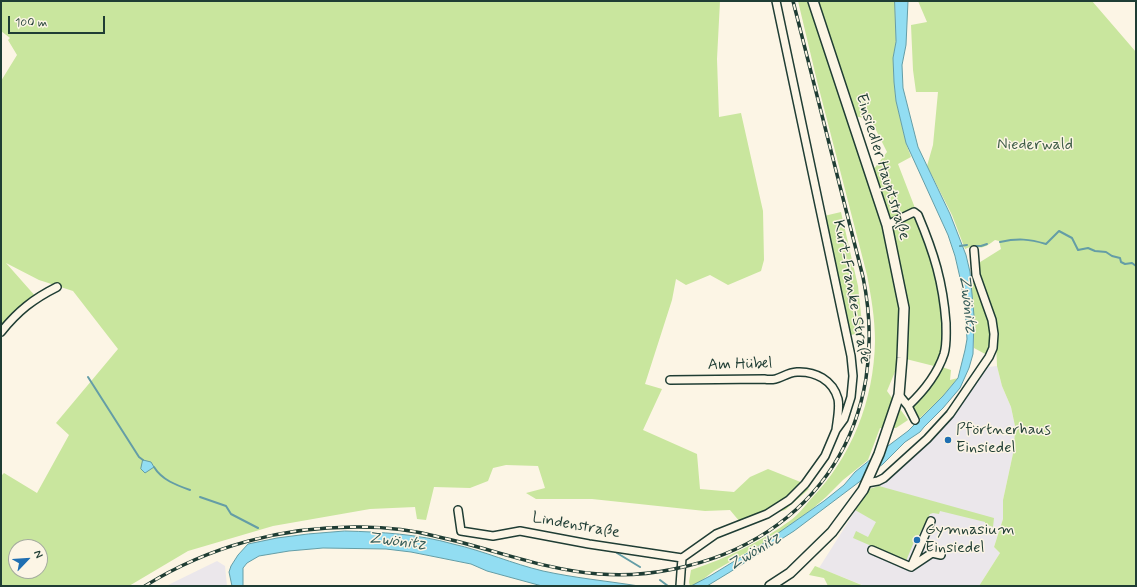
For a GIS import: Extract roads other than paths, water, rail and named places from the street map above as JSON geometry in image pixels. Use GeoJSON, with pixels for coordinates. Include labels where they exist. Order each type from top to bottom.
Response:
{"type":"FeatureCollection","features":[{"type":"Feature","properties":{"kind":"main road","name":"Einsiedler Hauptstraße"},"geometry":{"type":"LineString","coordinates":[[770,586],[790,573],[832,532],[867,483],[885,438],[899,395],[902,358],[904,308],[887,225],[813,1]]}},
{"type":"Feature","properties":{"kind":"street","name":"Kurt-Franke-Straße"},"geometry":{"type":"LineString","coordinates":[[682,558],[716,534],[766,514],[788,500],[805,484],[825,456],[836,430],[844,419],[851,397],[853,376],[851,356],[776,1]]}},
{"type":"Feature","properties":{"kind":"street"},"geometry":{"type":"LineString","coordinates":[[887,225],[914,212],[918,215],[937,265],[945,313],[946,337],[944,353],[935,374],[922,392],[908,406]]}},
{"type":"Feature","properties":{"kind":"street"},"geometry":{"type":"LineString","coordinates":[[867,483],[884,478],[927,440],[950,414],[989,357],[993,348],[994,334],[992,320],[976,275],[974,250]]}},
{"type":"Feature","properties":{"kind":"street"},"geometry":{"type":"LineString","coordinates":[[1,332],[24,307],[57,286]]}},
{"type":"Feature","properties":{"kind":"street","name":"Am Hübel"},"geometry":{"type":"LineString","coordinates":[[670,380],[771,380],[779,379],[796,372],[812,374],[828,382],[834,390],[838,400],[836,430]]}},
{"type":"Feature","properties":{"kind":"street"},"geometry":{"type":"LineString","coordinates":[[899,395],[908,406],[915,420]]}},
{"type":"Feature","properties":{"kind":"street","name":"Lindenstraße"},"geometry":{"type":"LineString","coordinates":[[458,510],[461,531],[493,536],[520,531],[589,544],[682,558]]}},
{"type":"Feature","properties":{"kind":"street"},"geometry":{"type":"LineString","coordinates":[[911,567],[931,521]]}},
{"type":"Feature","properties":{"kind":"street"},"geometry":{"type":"LineString","coordinates":[[872,550],[911,567]]}},
{"type":"Feature","properties":{"kind":"street"},"geometry":{"type":"LineString","coordinates":[[911,567],[932,553],[942,555]]}},
{"type":"Feature","properties":{"kind":"street"},"geometry":{"type":"LineString","coordinates":[[680,586],[682,558]]}},
{"type":"Feature","properties":{"kind":"water","name":"Zwönitz"},"geometry":{"type":"Polygon","coordinates":[[[895,1],[908,1],[906,45],[902,65],[903,88],[918,147],[950,214],[966,255],[970,272],[974,316],[973,354],[969,368],[960,388],[943,408],[920,432],[905,442],[883,464],[794,531],[730,572],[707,586],[691,586],[764,543],[824,501],[844,485],[855,472],[908,431],[943,396],[958,378],[967,339],[965,307],[961,282],[948,235],[906,143],[896,101],[893,58],[896,42],[895,1]]]}},
{"type":"Feature","properties":{"kind":"water"},"geometry":{"type":"Polygon","coordinates":[[[143,460],[151,462],[154,467],[145,473],[141,469],[143,460]]]}},
{"type":"Feature","properties":{"kind":"water","name":"Zwönitz"},"geometry":{"type":"Polygon","coordinates":[[[345,531],[386,533],[426,538],[465,547],[543,571],[579,578],[639,586],[542,586],[487,571],[471,564],[411,552],[386,549],[323,548],[289,551],[259,556],[247,563],[243,568],[243,586],[232,586],[229,572],[231,566],[248,544],[277,538],[345,531]]]}},
{"type":"Feature","properties":{"kind":"waterway"},"geometry":{"type":"LineString","coordinates":[[1000,242],[1023,240],[1046,244],[1059,231],[1072,238],[1078,250],[1088,248],[1095,251],[1106,252],[1112,256],[1120,258],[1121,262],[1125,264],[1132,263],[1136,266]]}},
{"type":"Feature","properties":{"kind":"waterway"},"geometry":{"type":"LineString","coordinates":[[976,246],[987,244]]}},
{"type":"Feature","properties":{"kind":"waterway"},"geometry":{"type":"LineString","coordinates":[[960,246],[967,245]]}},
{"type":"Feature","properties":{"kind":"waterway"},"geometry":{"type":"LineString","coordinates":[[88,377],[139,457],[143,460]]}},
{"type":"Feature","properties":{"kind":"waterway"},"geometry":{"type":"LineString","coordinates":[[154,467],[165,479],[190,490]]}},
{"type":"Feature","properties":{"kind":"waterway"},"geometry":{"type":"LineString","coordinates":[[200,497],[226,506],[231,514],[258,528]]}},
{"type":"Feature","properties":{"kind":"waterway"},"geometry":{"type":"LineString","coordinates":[[617,553],[640,567]]}},
{"type":"Feature","properties":{"kind":"waterway"},"geometry":{"type":"LineString","coordinates":[[660,580],[668,586]]}},
{"type":"Feature","properties":{"kind":"railway"},"geometry":{"type":"LineString","coordinates":[[145,586],[169,572],[195,560],[221,549],[248,541],[303,530],[360,527],[400,529],[419,532],[538,564],[579,572],[618,575],[656,572],[674,569],[725,554],[768,531],[805,501],[833,465],[854,424],[866,378],[869,329],[863,277],[793,1]]}},
{"type":"Feature","properties":{"kind":"place","name":"Pförtnerhaus Einsiedel"},"geometry":{"type":"Point","coordinates":[948,440]}},
{"type":"Feature","properties":{"kind":"place","name":"Gymnasium Einsiedel"},"geometry":{"type":"Point","coordinates":[917,540]}},
{"type":"Feature","properties":{"kind":"park label","name":"Niederwald"},"geometry":{"type":"Point","coordinates":[1035,146]}}]}
